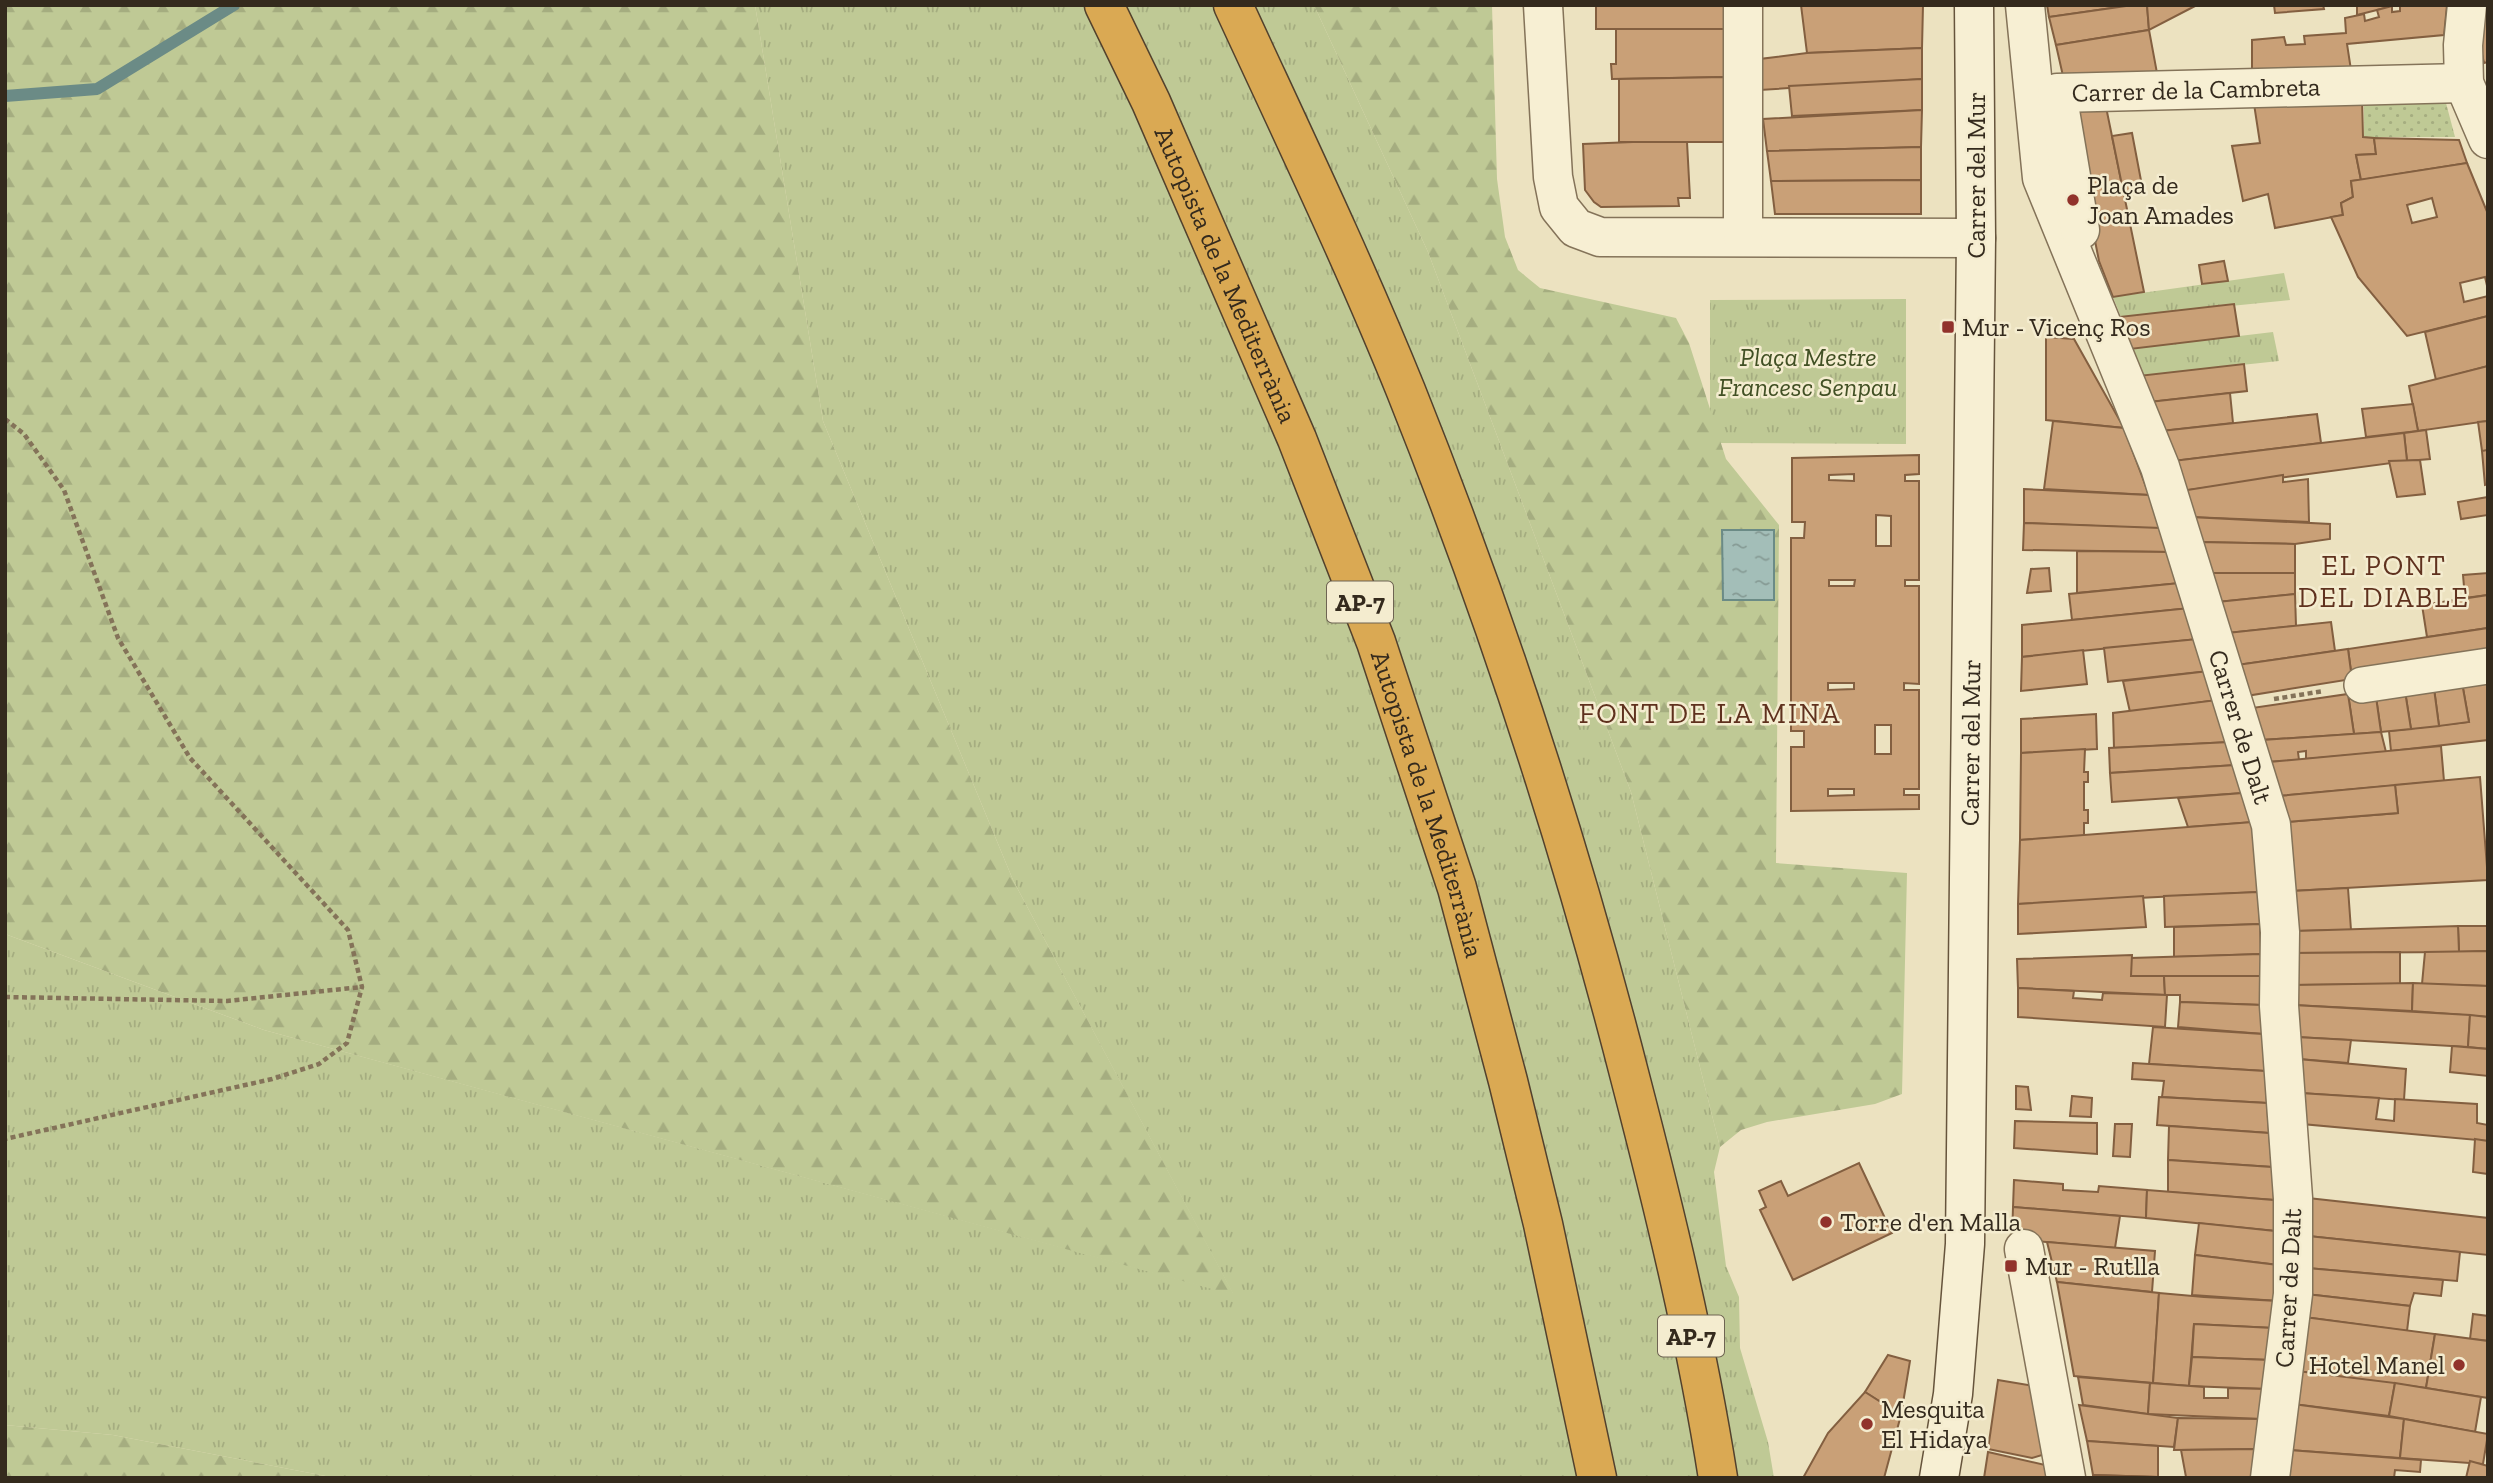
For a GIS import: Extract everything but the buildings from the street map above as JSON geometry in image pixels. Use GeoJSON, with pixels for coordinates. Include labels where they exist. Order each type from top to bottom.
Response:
{"type":"FeatureCollection","features":[{"type":"Feature","properties":{"kind":"highway","name":"Autopista de la Mediterrània"},"geometry":{"type":"LineString","coordinates":[[1104,5],[1151,102],[1297,439],[1376,642],[1457,888],[1544,1224],[1597,1478]]}},
{"type":"Feature","properties":{"kind":"highway","name":"AP-7"},"geometry":{"type":"LineString","coordinates":[[1233,5],[1399,375],[1476,572],[1531,729],[1594,938],[1661,1195],[1708,1415],[1718,1478]]}},
{"type":"Feature","properties":{"kind":"street"},"geometry":{"type":"LineString","coordinates":[[1543,5],[1553,177],[1559,207],[1576,228],[1600,237],[1976,238]]}},
{"type":"Feature","properties":{"kind":"street"},"geometry":{"type":"LineString","coordinates":[[1743,5],[1743,236]]}},
{"type":"Feature","properties":{"kind":"street","name":"Carrer del Mur"},"geometry":{"type":"LineString","coordinates":[[1939,1478],[1953,1394],[1965,1265],[1976,238],[1973,5]]}},
{"type":"Feature","properties":{"kind":"street","name":"Carrer de Dalt"},"geometry":{"type":"LineString","coordinates":[[2025,5],[2042,178],[2160,467],[2271,825],[2280,932],[2279,1006],[2293,1198],[2292,1294],[2270,1478]]}},
{"type":"Feature","properties":{"kind":"street"},"geometry":{"type":"LineString","coordinates":[[2468,5],[2463,45],[2464,83],[2488,139]]}},
{"type":"Feature","properties":{"kind":"street","name":"Carrer de la Cambreta"},"geometry":{"type":"LineString","coordinates":[[2095,304],[2057,93],[2464,83]]}},
{"type":"Feature","properties":{"kind":"street"},"geometry":{"type":"LineString","coordinates":[[2362,685],[2488,666]]}},
{"type":"Feature","properties":{"kind":"street"},"geometry":{"type":"LineString","coordinates":[[2024,1248],[2066,1478]]}},
{"type":"Feature","properties":{"kind":"path"},"geometry":{"type":"LineString","coordinates":[[5,419],[24,434],[64,490],[118,638],[190,758],[348,930],[362,987],[346,1043],[319,1064],[272,1079],[5,1139]]}},
{"type":"Feature","properties":{"kind":"path"},"geometry":{"type":"LineString","coordinates":[[2235,705],[2362,685]]}},
{"type":"Feature","properties":{"kind":"path"},"geometry":{"type":"LineString","coordinates":[[5,997],[227,1001],[362,987]]}},
{"type":"Feature","properties":{"kind":"green space"},"geometry":{"type":"Polygon","coordinates":[[[5,5],[755,5],[823,421],[1013,880],[1234,1295],[264,1030],[5,934],[5,5]]]}},
{"type":"Feature","properties":{"kind":"green space"},"geometry":{"type":"Polygon","coordinates":[[[755,5],[1314,5],[1428,252],[1631,792],[1720,1147],[1714,1172],[1726,1266],[1739,1297],[1740,1348],[1768,1442],[1774,1478],[336,1478],[113,1435],[5,1425],[5,934],[264,1030],[1233,1294],[1013,880],[823,421],[755,5]]]}},
{"type":"Feature","properties":{"kind":"green space"},"geometry":{"type":"Polygon","coordinates":[[[1314,5],[1492,5],[1497,179],[1505,237],[1518,270],[1540,288],[1676,318],[1689,343],[1726,459],[1779,525],[1776,863],[1907,873],[1902,1094],[1875,1104],[1767,1122],[1741,1130],[1720,1147],[1631,792],[1428,252],[1314,5]]]}},
{"type":"Feature","properties":{"kind":"green space"},"geometry":{"type":"Polygon","coordinates":[[[2364,98],[2446,103],[2455,137],[2364,137],[2364,98]]]}},
{"type":"Feature","properties":{"kind":"green space"},"geometry":{"type":"Polygon","coordinates":[[[2284,273],[2290,300],[2121,317],[2113,297],[2284,273]]]}},
{"type":"Feature","properties":{"kind":"green space","name":"Plaça Mestre Francesc Senpau"},"geometry":{"type":"Polygon","coordinates":[[[1906,299],[1906,444],[1710,443],[1710,300],[1906,299]]]}},
{"type":"Feature","properties":{"kind":"green space"},"geometry":{"type":"Polygon","coordinates":[[[2273,332],[2279,361],[2138,376],[2130,349],[2273,332]]]}},
{"type":"Feature","properties":{"kind":"green space"},"geometry":{"type":"Polygon","coordinates":[[[5,1425],[113,1435],[336,1478],[5,1478],[5,1425]]]}},
{"type":"Feature","properties":{"kind":"water"},"geometry":{"type":"Polygon","coordinates":[[[1722,530],[1774,530],[1774,600],[1723,600],[1722,530]]]}},
{"type":"Feature","properties":{"kind":"waterway"},"geometry":{"type":"LineString","coordinates":[[5,96],[97,89],[234,5]]}},
{"type":"Feature","properties":{"kind":"place","name":"Plaça de Joan Amades"},"geometry":{"type":"Point","coordinates":[2073,200]}},
{"type":"Feature","properties":{"kind":"place","name":"Mur - Vicenç Ros"},"geometry":{"type":"Point","coordinates":[1948,327]}},
{"type":"Feature","properties":{"kind":"place","name":"Torre d'en Malla"},"geometry":{"type":"Point","coordinates":[1826,1222]}},
{"type":"Feature","properties":{"kind":"place","name":"Mur - Rutlla"},"geometry":{"type":"Point","coordinates":[2011,1266]}},
{"type":"Feature","properties":{"kind":"place","name":"Hotel Manel"},"geometry":{"type":"Point","coordinates":[2459,1365]}},
{"type":"Feature","properties":{"kind":"place","name":"Mesquita El Hidaya"},"geometry":{"type":"Point","coordinates":[1867,1424]}},
{"type":"Feature","properties":{"kind":"district","name":"EL PONT DEL DIABLE"},"geometry":{"type":"Point","coordinates":[2384,581]}},
{"type":"Feature","properties":{"kind":"district","name":"FONT DE LA MINA"},"geometry":{"type":"Point","coordinates":[1710,713]}}]}
